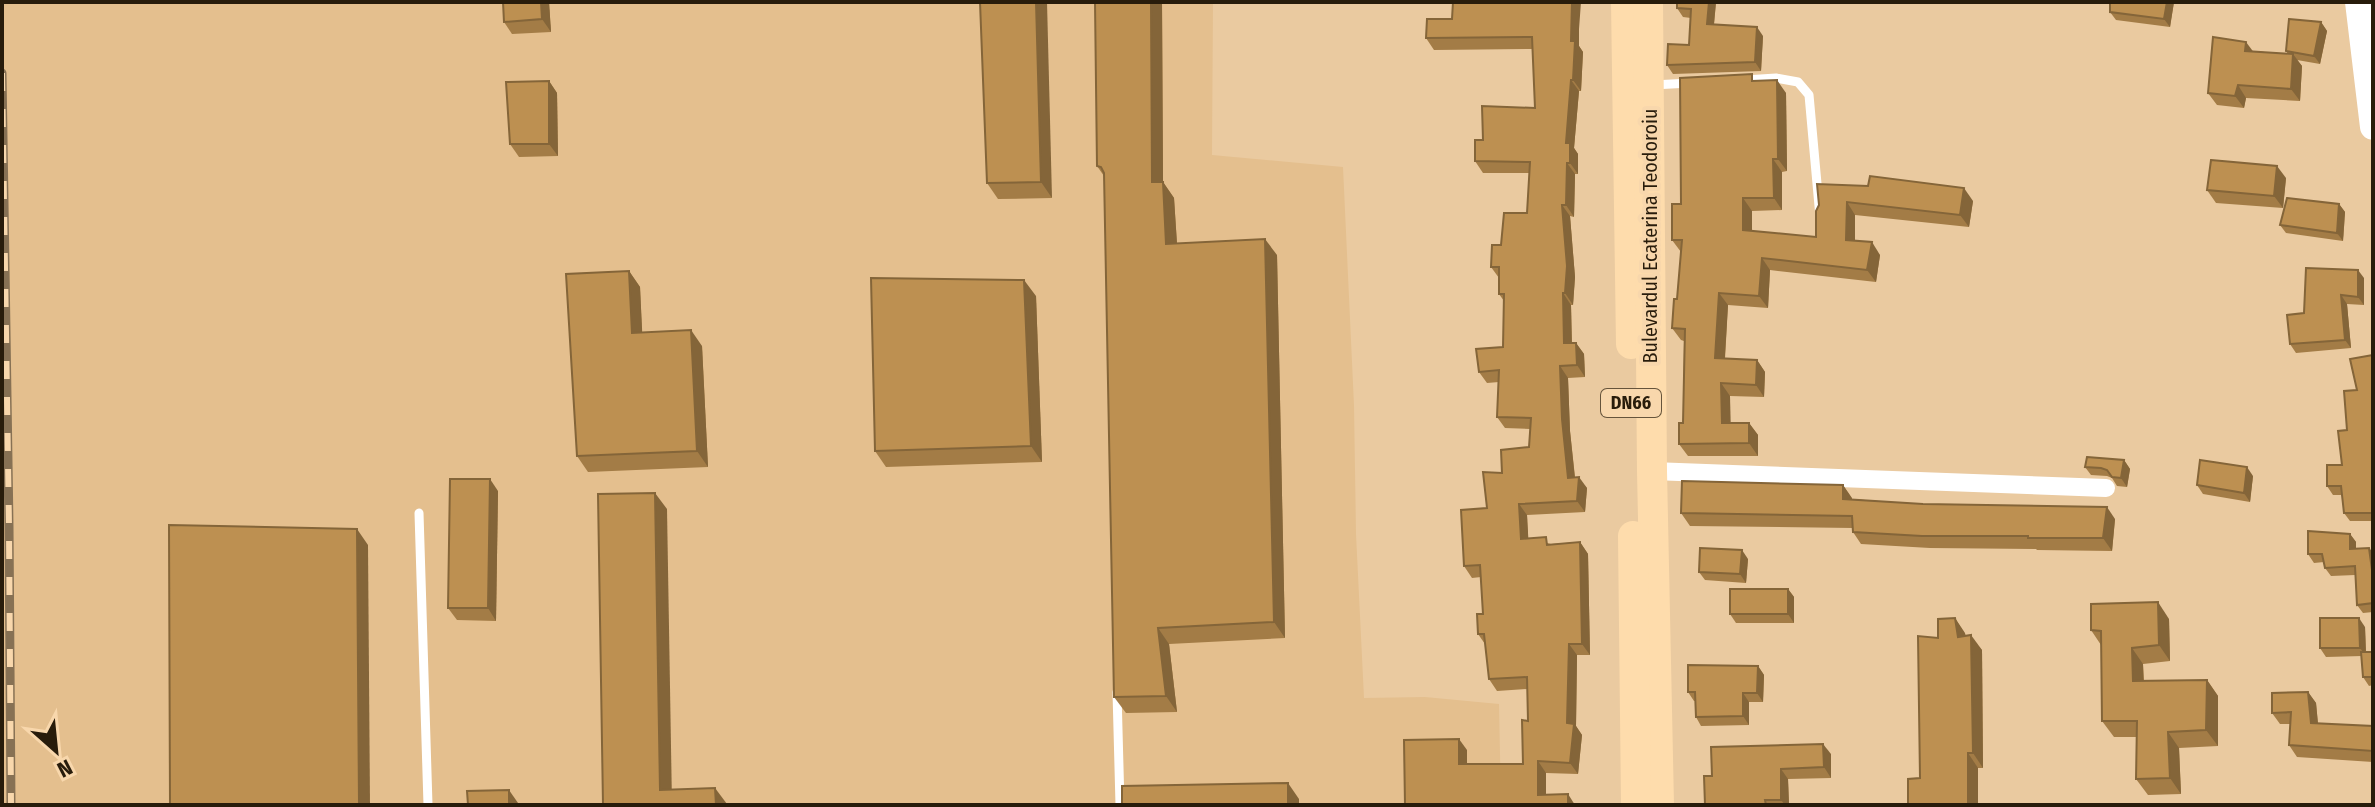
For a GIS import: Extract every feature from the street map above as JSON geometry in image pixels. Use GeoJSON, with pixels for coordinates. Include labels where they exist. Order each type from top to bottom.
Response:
{"type":"FeatureCollection","features":[{"type":"Feature","properties":{"kind":"main road","name":"Bulevardul Ecaterina Teodoroiu"},"geometry":{"type":"LineString","coordinates":[[1626,2],[1636,805]]}},
{"type":"Feature","properties":{"kind":"main road","name":"Bulevardul Ecaterina Teodoroiu"},"geometry":{"type":"LineString","coordinates":[[1648,2],[1652,471],[1659,805]]}},
{"type":"Feature","properties":{"kind":"street"},"geometry":{"type":"LineString","coordinates":[[2358,2],[2373,127]]}},
{"type":"Feature","properties":{"kind":"street"},"geometry":{"type":"LineString","coordinates":[[1652,471],[2106,488]]}},
{"type":"Feature","properties":{"kind":"lane"},"geometry":{"type":"LineString","coordinates":[[1728,80],[1776,78],[1798,82],[1809,95],[1820,218]]}},
{"type":"Feature","properties":{"kind":"lane"},"geometry":{"type":"LineString","coordinates":[[1649,85],[1697,82]]}},
{"type":"Feature","properties":{"kind":"lane"},"geometry":{"type":"LineString","coordinates":[[419,513],[428,805]]}},
{"type":"Feature","properties":{"kind":"lane"},"geometry":{"type":"LineString","coordinates":[[1117,679],[1120,805]]}},
{"type":"Feature","properties":{"kind":"shaded area"},"geometry":{"type":"Polygon","coordinates":[[[2,2],[1213,2],[1212,155],[1343,167],[1364,698],[1425,697],[1499,704],[1501,805],[2,805],[2,2]]]}},
{"type":"Feature","properties":{"kind":"building"},"geometry":{"type":"Polygon","coordinates":[[[503,2],[541,2],[542,19],[504,22],[503,2]]]}},
{"type":"Feature","properties":{"kind":"building"},"geometry":{"type":"Polygon","coordinates":[[[980,2],[1036,2],[1041,182],[987,183],[980,2]]]}},
{"type":"Feature","properties":{"kind":"building"},"geometry":{"type":"Polygon","coordinates":[[[1095,2],[1151,2],[1152,182],[1163,182],[1166,244],[1265,239],[1274,622],[1158,628],[1166,696],[1114,697],[1104,173],[1097,166],[1095,2]]]}},
{"type":"Feature","properties":{"kind":"building"},"geometry":{"type":"Polygon","coordinates":[[[1453,2],[1572,2],[1571,41],[1575,41],[1566,143],[1570,143],[1570,163],[1567,163],[1566,205],[1562,205],[1567,266],[1563,293],[1564,343],[1576,343],[1577,365],[1560,366],[1568,478],[1579,477],[1577,501],[1519,504],[1521,539],[1546,537],[1547,545],[1580,542],[1582,644],[1569,644],[1567,723],[1574,724],[1570,763],[1538,761],[1538,795],[1568,794],[1568,805],[1405,805],[1404,740],[1459,739],[1459,764],[1523,764],[1522,720],[1528,721],[1527,677],[1489,679],[1484,634],[1478,634],[1477,614],[1483,614],[1480,565],[1464,566],[1461,510],[1487,508],[1483,472],[1502,473],[1501,450],[1529,447],[1531,418],[1497,417],[1499,370],[1479,372],[1476,349],[1503,347],[1504,294],[1499,294],[1499,267],[1491,267],[1492,245],[1501,245],[1504,213],[1527,213],[1530,162],[1475,161],[1475,140],[1483,140],[1482,106],[1535,108],[1532,37],[1426,38],[1427,19],[1452,19],[1453,2]]]}},
{"type":"Feature","properties":{"kind":"building"},"geometry":{"type":"Polygon","coordinates":[[[1677,2],[1709,2],[1707,24],[1757,27],[1755,62],[1667,65],[1668,44],[1689,45],[1691,9],[1677,8],[1677,2]]]}},
{"type":"Feature","properties":{"kind":"building"},"geometry":{"type":"Polygon","coordinates":[[[2110,2],[2167,2],[2164,19],[2110,12],[2110,2]]]}},
{"type":"Feature","properties":{"kind":"building"},"geometry":{"type":"Polygon","coordinates":[[[2289,19],[2321,22],[2314,56],[2286,51],[2289,19]]]}},
{"type":"Feature","properties":{"kind":"building"},"geometry":{"type":"Polygon","coordinates":[[[2213,37],[2246,42],[2245,51],[2293,54],[2291,89],[2238,85],[2235,96],[2208,93],[2213,37]]]}},
{"type":"Feature","properties":{"kind":"building"},"geometry":{"type":"Polygon","coordinates":[[[1752,74],[1752,81],[1777,80],[1778,159],[1773,159],[1774,198],[1743,198],[1743,230],[1816,237],[1817,184],[1868,186],[1870,176],[1964,188],[1960,215],[1847,202],[1846,240],[1872,242],[1867,270],[1762,258],[1759,296],[1719,293],[1715,358],[1757,360],[1756,385],[1721,383],[1722,423],[1749,423],[1749,443],[1679,444],[1679,423],[1683,423],[1685,329],[1672,328],[1682,240],[1672,240],[1672,204],[1681,204],[1680,78],[1752,74]]]}},
{"type":"Feature","properties":{"kind":"building"},"geometry":{"type":"Polygon","coordinates":[[[549,81],[549,144],[510,144],[506,82],[549,81]]]}},
{"type":"Feature","properties":{"kind":"building"},"geometry":{"type":"Polygon","coordinates":[[[2211,160],[2277,166],[2274,196],[2207,190],[2211,160]]]}},
{"type":"Feature","properties":{"kind":"building"},"geometry":{"type":"Polygon","coordinates":[[[2287,198],[2339,204],[2337,233],[2280,225],[2287,198]]]}},
{"type":"Feature","properties":{"kind":"building"},"geometry":{"type":"Polygon","coordinates":[[[2306,268],[2358,270],[2358,297],[2341,295],[2345,340],[2290,344],[2287,315],[2304,313],[2306,268]]]}},
{"type":"Feature","properties":{"kind":"building"},"geometry":{"type":"Polygon","coordinates":[[[629,271],[632,333],[691,330],[697,451],[577,456],[566,274],[629,271]]]}},
{"type":"Feature","properties":{"kind":"building"},"geometry":{"type":"Polygon","coordinates":[[[871,278],[1024,280],[1031,446],[875,451],[871,278]]]}},
{"type":"Feature","properties":{"kind":"building"},"geometry":{"type":"Polygon","coordinates":[[[2373,355],[2373,513],[2344,513],[2341,486],[2327,486],[2327,465],[2342,465],[2338,431],[2347,430],[2344,391],[2357,390],[2350,359],[2373,355]]]}},
{"type":"Feature","properties":{"kind":"building"},"geometry":{"type":"Polygon","coordinates":[[[2087,457],[2124,460],[2121,478],[2112,477],[2101,468],[2085,467],[2087,457]]]}},
{"type":"Feature","properties":{"kind":"building"},"geometry":{"type":"Polygon","coordinates":[[[2200,460],[2247,467],[2244,493],[2197,485],[2200,460]]]}},
{"type":"Feature","properties":{"kind":"building"},"geometry":{"type":"Polygon","coordinates":[[[450,479],[490,479],[488,608],[448,608],[450,479]]]}},
{"type":"Feature","properties":{"kind":"building"},"geometry":{"type":"Polygon","coordinates":[[[1682,481],[1843,485],[1843,499],[1923,504],[2107,507],[2103,538],[1853,532],[1852,516],[1681,513],[1682,481]]]}},
{"type":"Feature","properties":{"kind":"building"},"geometry":{"type":"Polygon","coordinates":[[[655,493],[660,790],[715,788],[716,805],[603,805],[598,494],[655,493]]]}},
{"type":"Feature","properties":{"kind":"building"},"geometry":{"type":"Polygon","coordinates":[[[169,525],[357,529],[359,805],[170,805],[169,525]]]}},
{"type":"Feature","properties":{"kind":"building"},"geometry":{"type":"Polygon","coordinates":[[[2308,531],[2350,534],[2350,549],[2369,548],[2373,603],[2357,605],[2355,566],[2325,568],[2322,554],[2308,554],[2308,531]]]}},
{"type":"Feature","properties":{"kind":"building"},"geometry":{"type":"Polygon","coordinates":[[[1700,548],[1742,550],[1740,574],[1699,572],[1700,548]]]}},
{"type":"Feature","properties":{"kind":"building"},"geometry":{"type":"Polygon","coordinates":[[[1730,589],[1788,589],[1788,614],[1730,614],[1730,589]]]}},
{"type":"Feature","properties":{"kind":"building"},"geometry":{"type":"Polygon","coordinates":[[[2158,602],[2159,645],[2132,648],[2133,681],[2207,680],[2206,730],[2168,732],[2170,778],[2136,779],[2137,721],[2102,721],[2101,631],[2091,630],[2091,604],[2158,602]]]}},
{"type":"Feature","properties":{"kind":"building"},"geometry":{"type":"Polygon","coordinates":[[[1955,618],[1958,637],[1971,635],[1973,753],[1968,753],[1968,805],[1908,805],[1908,779],[1920,778],[1918,636],[1938,638],[1938,619],[1955,618]]]}},
{"type":"Feature","properties":{"kind":"building"},"geometry":{"type":"Polygon","coordinates":[[[2320,618],[2359,618],[2360,648],[2320,648],[2320,618]]]}},
{"type":"Feature","properties":{"kind":"building"},"geometry":{"type":"Polygon","coordinates":[[[2361,652],[2373,652],[2373,677],[2363,677],[2361,652]]]}},
{"type":"Feature","properties":{"kind":"building"},"geometry":{"type":"Polygon","coordinates":[[[1688,665],[1758,666],[1757,693],[1743,693],[1743,716],[1696,717],[1695,692],[1688,692],[1688,665]]]}},
{"type":"Feature","properties":{"kind":"building"},"geometry":{"type":"Polygon","coordinates":[[[2308,692],[2311,723],[2373,726],[2373,751],[2289,745],[2291,712],[2272,713],[2272,693],[2308,692]]]}},
{"type":"Feature","properties":{"kind":"building"},"geometry":{"type":"Polygon","coordinates":[[[1823,744],[1824,767],[1781,769],[1781,800],[1765,800],[1766,805],[1705,805],[1704,776],[1712,776],[1711,747],[1823,744]]]}},
{"type":"Feature","properties":{"kind":"building"},"geometry":{"type":"Polygon","coordinates":[[[1288,783],[1288,805],[1122,805],[1122,786],[1288,783]]]}},
{"type":"Feature","properties":{"kind":"building"},"geometry":{"type":"Polygon","coordinates":[[[509,790],[509,805],[468,805],[467,791],[509,790]]]}},
{"type":"Feature","properties":{"kind":"railway"},"geometry":{"type":"LineString","coordinates":[[2,73],[11,805]]}}]}
